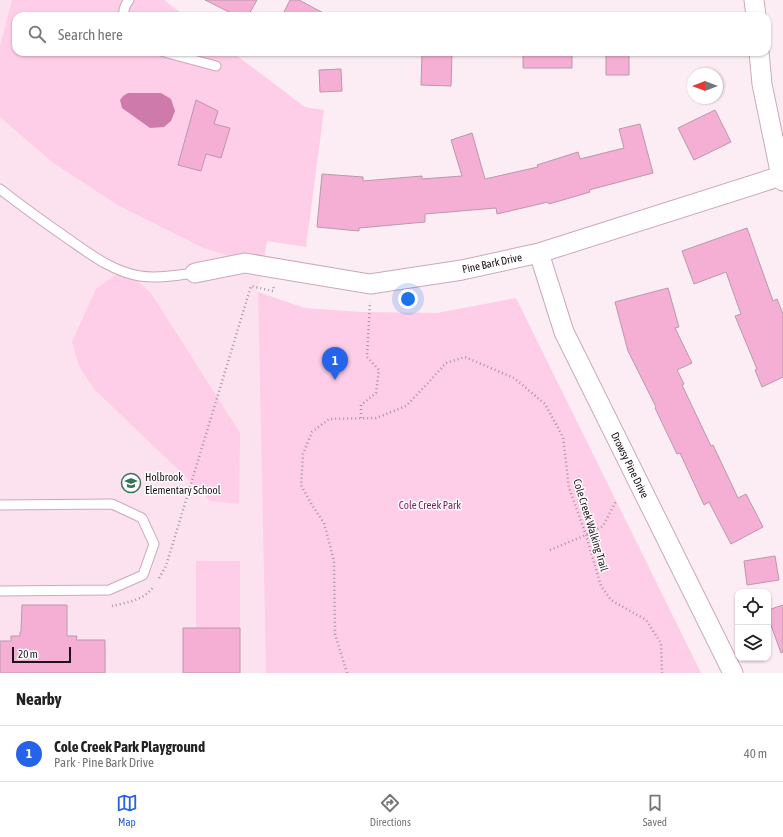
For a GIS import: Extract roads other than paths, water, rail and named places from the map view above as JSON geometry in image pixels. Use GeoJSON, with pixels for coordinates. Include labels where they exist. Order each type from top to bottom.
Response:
{"type":"FeatureCollection","features":[{"type":"Feature","properties":{"kind":"street"},"geometry":{"type":"LineString","coordinates":[[754,0],[756,12]]}},
{"type":"Feature","properties":{"kind":"street"},"geometry":{"type":"LineString","coordinates":[[759,56],[762,84],[782,178]]}},
{"type":"Feature","properties":{"kind":"street","name":"Pine Bark Drive"},"geometry":{"type":"LineString","coordinates":[[195,273],[245,263],[370,284],[462,270],[539,253],[782,178]]}},
{"type":"Feature","properties":{"kind":"street","name":"Drowsy Pine Drive"},"geometry":{"type":"LineString","coordinates":[[539,253],[564,332],[733,673]]}},
{"type":"Feature","properties":{"kind":"lane"},"geometry":{"type":"LineString","coordinates":[[124,12],[126,4],[129,0]]}},
{"type":"Feature","properties":{"kind":"lane"},"geometry":{"type":"LineString","coordinates":[[179,56],[216,66]]}},
{"type":"Feature","properties":{"kind":"lane"},"geometry":{"type":"LineString","coordinates":[[0,189],[93,256],[119,271],[139,276],[160,278],[195,273]]}},
{"type":"Feature","properties":{"kind":"lane"},"geometry":{"type":"LineString","coordinates":[[0,505],[112,504],[142,518],[154,544],[143,575],[109,590],[0,591]]}},
{"type":"Feature","properties":{"kind":"place","name":"Cole Creek Park Playground"},"geometry":{"type":"Point","coordinates":[335,380]}},
{"type":"Feature","properties":{"kind":"place","name":"Holbrook Elementary School"},"geometry":{"type":"Point","coordinates":[131,483]}},
{"type":"Feature","properties":{"kind":"park label","name":"Cole Creek Park"},"geometry":{"type":"Point","coordinates":[430,505]}}]}
